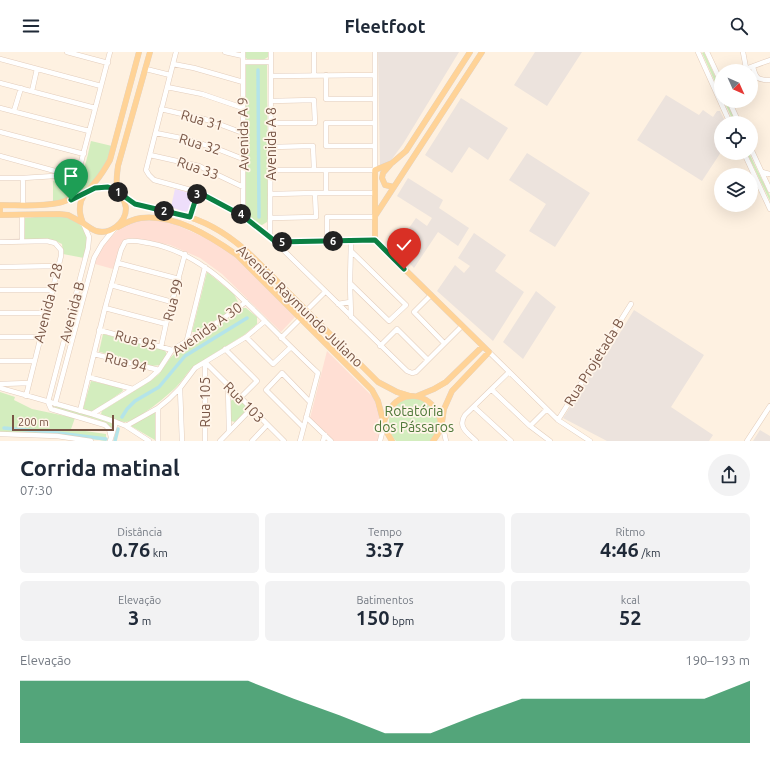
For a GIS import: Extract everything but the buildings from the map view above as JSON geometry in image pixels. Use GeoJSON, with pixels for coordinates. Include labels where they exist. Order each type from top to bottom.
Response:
{"type":"FeatureCollection","features":[{"type":"Feature","properties":{"kind":"main road"},"geometry":{"type":"LineString","coordinates":[[83,223],[80,213],[80,205],[87,192],[103,172],[110,160],[139,52]]}},
{"type":"Feature","properties":{"kind":"main road"},"geometry":{"type":"LineString","coordinates":[[121,195],[114,189],[102,187],[60,203],[0,205],[0,215],[68,215],[96,231],[109,231],[116,228],[123,220],[126,207],[121,195],[117,186],[118,166],[150,52]]}},
{"type":"Feature","properties":{"kind":"main road"},"geometry":{"type":"LineString","coordinates":[[394,188],[385,185],[382,178],[384,173],[392,163],[406,151],[470,52]]}},
{"type":"Feature","properties":{"kind":"main road"},"geometry":{"type":"LineString","coordinates":[[375,217],[482,52]]}},
{"type":"Feature","properties":{"kind":"main road"},"geometry":{"type":"LineString","coordinates":[[392,163],[375,170],[375,240],[489,352],[452,391],[444,408],[439,431],[433,441]]}},
{"type":"Feature","properties":{"kind":"main road"},"geometry":{"type":"LineString","coordinates":[[375,194],[382,197],[388,196]]}},
{"type":"Feature","properties":{"kind":"main road","name":"Avenida Raymundo Juliano"},"geometry":{"type":"LineString","coordinates":[[121,195],[135,204],[190,217],[226,235],[246,250],[378,382],[397,392],[422,397],[432,404],[442,422]]}},
{"type":"Feature","properties":{"kind":"main road","name":"Avenida Raymundo Juliano"},"geometry":{"type":"LineString","coordinates":[[116,228],[139,218],[160,218],[182,224],[212,239],[237,255],[372,390],[378,401],[384,424],[392,441]]}},
{"type":"Feature","properties":{"kind":"main road"},"geometry":{"type":"LineString","coordinates":[[384,424],[388,410],[394,403],[401,398],[413,396],[434,389],[446,382],[483,346]]}},
{"type":"Feature","properties":{"kind":"street"},"geometry":{"type":"LineString","coordinates":[[67,52],[108,63]]}},
{"type":"Feature","properties":{"kind":"street"},"geometry":{"type":"LineString","coordinates":[[0,178],[74,175],[77,172],[84,154],[110,52]]}},
{"type":"Feature","properties":{"kind":"street"},"geometry":{"type":"LineString","coordinates":[[176,52],[146,170],[152,178],[198,192],[243,216],[276,242],[325,292],[407,371],[415,372],[462,326]]}},
{"type":"Feature","properties":{"kind":"street"},"geometry":{"type":"LineString","coordinates":[[225,52],[243,54]]}},
{"type":"Feature","properties":{"kind":"street","name":"Avenida A 8"},"geometry":{"type":"LineString","coordinates":[[270,237],[272,194],[271,52]]}},
{"type":"Feature","properties":{"kind":"street"},"geometry":{"type":"LineString","coordinates":[[314,52],[314,75]]}},
{"type":"Feature","properties":{"kind":"street"},"geometry":{"type":"LineString","coordinates":[[271,170],[375,170],[375,52]]}},
{"type":"Feature","properties":{"kind":"street"},"geometry":{"type":"LineString","coordinates":[[698,52],[727,116]]}},
{"type":"Feature","properties":{"kind":"street"},"geometry":{"type":"LineString","coordinates":[[707,52],[714,66]]}},
{"type":"Feature","properties":{"kind":"street"},"geometry":{"type":"LineString","coordinates":[[743,52],[745,64]]}},
{"type":"Feature","properties":{"kind":"street","name":"Avenida A 9"},"geometry":{"type":"LineString","coordinates":[[243,54],[243,216]]}},
{"type":"Feature","properties":{"kind":"street"},"geometry":{"type":"LineString","coordinates":[[0,59],[101,86]]}},
{"type":"Feature","properties":{"kind":"street"},"geometry":{"type":"LineString","coordinates":[[758,64],[770,60]]}},
{"type":"Feature","properties":{"kind":"street"},"geometry":{"type":"LineString","coordinates":[[243,62],[271,62]]}},
{"type":"Feature","properties":{"kind":"street"},"geometry":{"type":"LineString","coordinates":[[173,64],[243,82]]}},
{"type":"Feature","properties":{"kind":"street"},"geometry":{"type":"LineString","coordinates":[[32,91],[38,69]]}},
{"type":"Feature","properties":{"kind":"street"},"geometry":{"type":"LineString","coordinates":[[146,69],[170,75]]}},
{"type":"Feature","properties":{"kind":"street"},"geometry":{"type":"LineString","coordinates":[[326,75],[326,99],[375,99]]}},
{"type":"Feature","properties":{"kind":"street"},"geometry":{"type":"LineString","coordinates":[[271,76],[375,75]]}},
{"type":"Feature","properties":{"kind":"street"},"geometry":{"type":"LineString","coordinates":[[758,78],[770,80]]}},
{"type":"Feature","properties":{"kind":"street"},"geometry":{"type":"LineString","coordinates":[[0,83],[95,108]]}},
{"type":"Feature","properties":{"kind":"street"},"geometry":{"type":"LineString","coordinates":[[167,87],[202,94],[243,108]]}},
{"type":"Feature","properties":{"kind":"street"},"geometry":{"type":"LineString","coordinates":[[14,111],[21,88]]}},
{"type":"Feature","properties":{"kind":"street"},"geometry":{"type":"LineString","coordinates":[[271,101],[314,100],[315,123],[271,123]]}},
{"type":"Feature","properties":{"kind":"street"},"geometry":{"type":"LineString","coordinates":[[0,108],[89,131]]}},
{"type":"Feature","properties":{"kind":"street","name":"Rua 31"},"geometry":{"type":"LineString","coordinates":[[161,109],[208,120],[243,133]]}},
{"type":"Feature","properties":{"kind":"street"},"geometry":{"type":"LineString","coordinates":[[375,123],[326,123],[326,146],[375,146]]}},
{"type":"Feature","properties":{"kind":"street"},"geometry":{"type":"LineString","coordinates":[[0,132],[84,154]]}},
{"type":"Feature","properties":{"kind":"street","name":"Rua 32"},"geometry":{"type":"LineString","coordinates":[[156,133],[207,144],[243,159]]}},
{"type":"Feature","properties":{"kind":"street"},"geometry":{"type":"LineString","coordinates":[[271,147],[313,146],[314,170]]}},
{"type":"Feature","properties":{"kind":"street","name":"Rua 33"},"geometry":{"type":"LineString","coordinates":[[150,155],[199,166],[243,187]]}},
{"type":"Feature","properties":{"kind":"street"},"geometry":{"type":"LineString","coordinates":[[0,156],[70,175]]}},
{"type":"Feature","properties":{"kind":"street"},"geometry":{"type":"LineString","coordinates":[[747,160],[770,209]]}},
{"type":"Feature","properties":{"kind":"street"},"geometry":{"type":"LineString","coordinates":[[756,160],[770,190]]}},
{"type":"Feature","properties":{"kind":"street"},"geometry":{"type":"LineString","coordinates":[[326,170],[326,194]]}},
{"type":"Feature","properties":{"kind":"street"},"geometry":{"type":"LineString","coordinates":[[762,172],[770,174]]}},
{"type":"Feature","properties":{"kind":"street"},"geometry":{"type":"LineString","coordinates":[[23,178],[23,205]]}},
{"type":"Feature","properties":{"kind":"street"},"geometry":{"type":"LineString","coordinates":[[190,217],[198,192]]}},
{"type":"Feature","properties":{"kind":"street"},"geometry":{"type":"LineString","coordinates":[[271,218],[316,217],[315,193]]}},
{"type":"Feature","properties":{"kind":"street"},"geometry":{"type":"LineString","coordinates":[[272,194],[375,194]]}},
{"type":"Feature","properties":{"kind":"street"},"geometry":{"type":"LineString","coordinates":[[22,215],[22,242]]}},
{"type":"Feature","properties":{"kind":"street"},"geometry":{"type":"LineString","coordinates":[[327,241],[327,217],[375,217]]}},
{"type":"Feature","properties":{"kind":"street","name":"Avenida B"},"geometry":{"type":"LineString","coordinates":[[48,402],[88,248],[89,237],[83,223]]}},
{"type":"Feature","properties":{"kind":"street"},"geometry":{"type":"LineString","coordinates":[[55,404],[94,258],[102,244],[116,228]]}},
{"type":"Feature","properties":{"kind":"street"},"geometry":{"type":"LineString","coordinates":[[276,242],[375,240]]}},
{"type":"Feature","properties":{"kind":"street","name":"Avenida A 28"},"geometry":{"type":"LineString","coordinates":[[0,242],[46,241],[55,243],[61,252],[26,396]]}},
{"type":"Feature","properties":{"kind":"street"},"geometry":{"type":"LineString","coordinates":[[80,411],[104,308],[122,246],[125,242],[129,241],[152,244],[185,254],[205,267],[246,302],[318,373],[300,441]]}},
{"type":"Feature","properties":{"kind":"street"},"geometry":{"type":"LineString","coordinates":[[351,241],[351,317]]}},
{"type":"Feature","properties":{"kind":"street"},"geometry":{"type":"LineString","coordinates":[[350,283],[389,321],[406,305],[351,251]]}},
{"type":"Feature","properties":{"kind":"street","name":"Rua 99"},"geometry":{"type":"LineString","coordinates":[[161,347],[185,254]]}},
{"type":"Feature","properties":{"kind":"street"},"geometry":{"type":"LineString","coordinates":[[118,263],[179,279]]}},
{"type":"Feature","properties":{"kind":"street"},"geometry":{"type":"LineString","coordinates":[[0,267],[58,266]]}},
{"type":"Feature","properties":{"kind":"street"},"geometry":{"type":"LineString","coordinates":[[187,340],[205,267]]}},
{"type":"Feature","properties":{"kind":"street"},"geometry":{"type":"LineString","coordinates":[[111,285],[172,302]]}},
{"type":"Feature","properties":{"kind":"street"},"geometry":{"type":"LineString","coordinates":[[0,290],[51,290]]}},
{"type":"Feature","properties":{"kind":"street"},"geometry":{"type":"LineString","coordinates":[[307,310],[325,292]]}},
{"type":"Feature","properties":{"kind":"street"},"geometry":{"type":"LineString","coordinates":[[431,295],[414,312],[444,343]]}},
{"type":"Feature","properties":{"kind":"street","name":"Avenida A 30"},"geometry":{"type":"LineString","coordinates":[[92,414],[149,379],[159,370],[172,350],[218,322],[246,302]]}},
{"type":"Feature","properties":{"kind":"street"},"geometry":{"type":"LineString","coordinates":[[338,304],[350,302]]}},
{"type":"Feature","properties":{"kind":"street","name":"Rua Projetada B"},"geometry":{"type":"LineString","coordinates":[[558,420],[631,304]]}},
{"type":"Feature","properties":{"kind":"street"},"geometry":{"type":"LineString","coordinates":[[104,308],[166,324]]}},
{"type":"Feature","properties":{"kind":"street"},"geometry":{"type":"LineString","coordinates":[[0,313],[45,313]]}},
{"type":"Feature","properties":{"kind":"street"},"geometry":{"type":"LineString","coordinates":[[282,338],[300,319]]}},
{"type":"Feature","properties":{"kind":"street"},"geometry":{"type":"LineString","coordinates":[[126,426],[158,408],[180,388],[195,368],[246,337],[265,321]]}},
{"type":"Feature","properties":{"kind":"street"},"geometry":{"type":"LineString","coordinates":[[380,346],[398,329],[428,360]]}},
{"type":"Feature","properties":{"kind":"street","name":"Rua 95"},"geometry":{"type":"LineString","coordinates":[[99,330],[172,350]]}},
{"type":"Feature","properties":{"kind":"street"},"geometry":{"type":"LineString","coordinates":[[0,337],[40,337]]}},
{"type":"Feature","properties":{"kind":"street"},"geometry":{"type":"LineString","coordinates":[[246,337],[273,364],[291,347]]}},
{"type":"Feature","properties":{"kind":"street"},"geometry":{"type":"LineString","coordinates":[[225,349],[257,381],[240,398]]}},
{"type":"Feature","properties":{"kind":"street"},"geometry":{"type":"LineString","coordinates":[[489,352],[546,410],[558,420],[590,441]]}},
{"type":"Feature","properties":{"kind":"street","name":"Rua 94"},"geometry":{"type":"LineString","coordinates":[[94,354],[159,370]]}},
{"type":"Feature","properties":{"kind":"street"},"geometry":{"type":"LineString","coordinates":[[0,361],[34,361]]}},
{"type":"Feature","properties":{"kind":"street","name":"Rua 103"},"geometry":{"type":"LineString","coordinates":[[205,362],[284,441]]}},
{"type":"Feature","properties":{"kind":"street","name":"Rua 105"},"geometry":{"type":"LineString","coordinates":[[205,362],[205,441]]}},
{"type":"Feature","properties":{"kind":"street"},"geometry":{"type":"LineString","coordinates":[[476,441],[462,424],[466,415],[509,372]]}},
{"type":"Feature","properties":{"kind":"street"},"geometry":{"type":"LineString","coordinates":[[303,427],[266,390],[282,373],[310,402]]}},
{"type":"Feature","properties":{"kind":"street"},"geometry":{"type":"LineString","coordinates":[[88,377],[133,389]]}},
{"type":"Feature","properties":{"kind":"street"},"geometry":{"type":"LineString","coordinates":[[0,384],[29,383]]}},
{"type":"Feature","properties":{"kind":"street"},"geometry":{"type":"LineString","coordinates":[[228,386],[229,431]]}},
{"type":"Feature","properties":{"kind":"street"},"geometry":{"type":"LineString","coordinates":[[0,388],[116,422],[126,426],[148,441]]}},
{"type":"Feature","properties":{"kind":"street"},"geometry":{"type":"LineString","coordinates":[[180,388],[182,441]]}},
{"type":"Feature","properties":{"kind":"street"},"geometry":{"type":"LineString","coordinates":[[492,390],[530,426],[550,441]]}},
{"type":"Feature","properties":{"kind":"street"},"geometry":{"type":"LineString","coordinates":[[48,402],[51,409],[105,425],[109,429],[111,439]]}},
{"type":"Feature","properties":{"kind":"street"},"geometry":{"type":"LineString","coordinates":[[747,441],[770,406]]}},
{"type":"Feature","properties":{"kind":"street"},"geometry":{"type":"LineString","coordinates":[[474,407],[511,441]]}},
{"type":"Feature","properties":{"kind":"street"},"geometry":{"type":"LineString","coordinates":[[158,408],[158,441]]}},
{"type":"Feature","properties":{"kind":"street"},"geometry":{"type":"LineString","coordinates":[[220,441],[251,409]]}},
{"type":"Feature","properties":{"kind":"street"},"geometry":{"type":"LineString","coordinates":[[530,426],[546,410]]}},
{"type":"Feature","properties":{"kind":"street"},"geometry":{"type":"LineString","coordinates":[[306,417],[331,441]]}},
{"type":"Feature","properties":{"kind":"street"},"geometry":{"type":"LineString","coordinates":[[111,439],[116,422]]}},
{"type":"Feature","properties":{"kind":"street"},"geometry":{"type":"LineString","coordinates":[[442,422],[446,441]]}},
{"type":"Feature","properties":{"kind":"street"},"geometry":{"type":"LineString","coordinates":[[380,441],[384,424]]}},
{"type":"Feature","properties":{"kind":"street"},"geometry":{"type":"LineString","coordinates":[[252,441],[267,425]]}},
{"type":"Feature","properties":{"kind":"street"},"geometry":{"type":"LineString","coordinates":[[0,434],[89,441]]}},
{"type":"Feature","properties":{"kind":"street"},"geometry":{"type":"LineString","coordinates":[[323,441],[325,435]]}},
{"type":"Feature","properties":{"kind":"shaded area"},"geometry":{"type":"Polygon","coordinates":[[[378,52],[459,52],[403,144],[389,163],[380,166],[378,52]]]}},
{"type":"Feature","properties":{"kind":"shaded area"},"geometry":{"type":"Polygon","coordinates":[[[535,52],[582,52],[547,106],[514,85],[535,52]]]}},
{"type":"Feature","properties":{"kind":"shaded area"},"geometry":{"type":"Polygon","coordinates":[[[666,95],[699,115],[703,110],[713,117],[717,111],[720,111],[722,116],[714,116],[714,160],[716,160],[702,181],[637,140],[666,95]]]}},
{"type":"Feature","properties":{"kind":"shaded area"},"geometry":{"type":"Polygon","coordinates":[[[461,98],[508,128],[488,160],[469,147],[452,173],[425,155],[461,98]]]}},
{"type":"Feature","properties":{"kind":"shaded area"},"geometry":{"type":"Polygon","coordinates":[[[527,153],[590,193],[555,247],[529,231],[546,204],[509,180],[527,153]]]}},
{"type":"Feature","properties":{"kind":"shaded area"},"geometry":{"type":"Polygon","coordinates":[[[408,178],[443,200],[439,208],[469,228],[458,246],[438,232],[414,268],[395,248],[416,218],[427,226],[432,218],[397,196],[408,178]]]}},
{"type":"Feature","properties":{"kind":"shaded area"},"geometry":{"type":"Polygon","coordinates":[[[175,189],[190,193],[194,196],[189,210],[185,212],[171,207],[175,189]]]}},
{"type":"Feature","properties":{"kind":"shaded area"},"geometry":{"type":"Polygon","coordinates":[[[161,220],[172,223],[215,242],[235,257],[285,304],[295,317],[281,332],[222,274],[200,258],[170,245],[128,238],[122,243],[113,269],[95,264],[99,252],[104,244],[121,227],[136,221],[161,220]]]}},
{"type":"Feature","properties":{"kind":"shaded area"},"geometry":{"type":"Polygon","coordinates":[[[474,233],[506,255],[495,271],[524,292],[493,341],[437,291],[455,265],[464,273],[470,266],[458,258],[474,233]]]}},
{"type":"Feature","properties":{"kind":"shaded area"},"geometry":{"type":"Polygon","coordinates":[[[536,291],[556,307],[523,359],[503,342],[536,291]]]}},
{"type":"Feature","properties":{"kind":"shaded area"},"geometry":{"type":"Polygon","coordinates":[[[634,310],[704,355],[671,407],[713,435],[709,441],[607,441],[563,418],[601,359],[607,354],[634,310]]]}},
{"type":"Feature","properties":{"kind":"shaded area"},"geometry":{"type":"Polygon","coordinates":[[[327,351],[372,396],[377,403],[381,425],[379,441],[334,441],[310,418],[327,351]]]}},
{"type":"Feature","properties":{"kind":"shaded area"},"geometry":{"type":"Polygon","coordinates":[[[760,430],[770,436],[770,441],[753,441],[760,430]]]}},
{"type":"Feature","properties":{"kind":"green space"},"geometry":{"type":"Polygon","coordinates":[[[244,52],[268,52],[268,57],[263,60],[247,59],[244,52]]]}},
{"type":"Feature","properties":{"kind":"green space"},"geometry":{"type":"Polygon","coordinates":[[[704,52],[714,74],[714,80],[702,53],[704,52]]]}},
{"type":"Feature","properties":{"kind":"green space"},"geometry":{"type":"Polygon","coordinates":[[[267,63],[268,219],[267,222],[262,225],[257,224],[245,214],[246,64],[267,63]]]}},
{"type":"Feature","properties":{"kind":"green space"},"geometry":{"type":"Polygon","coordinates":[[[727,108],[730,108],[734,116],[731,116],[727,108]]]}},
{"type":"Feature","properties":{"kind":"green space"},"geometry":{"type":"Polygon","coordinates":[[[91,141],[112,146],[107,161],[99,175],[81,192],[74,196],[53,202],[53,181],[77,178],[80,175],[83,171],[91,141]]]}},
{"type":"Feature","properties":{"kind":"green space"},"geometry":{"type":"Polygon","coordinates":[[[750,160],[752,160],[756,168],[754,168],[750,160]]]}},
{"type":"Feature","properties":{"kind":"green space"},"geometry":{"type":"Polygon","coordinates":[[[758,171],[770,196],[770,201],[758,176],[758,171]]]}},
{"type":"Feature","properties":{"kind":"green space"},"geometry":{"type":"Polygon","coordinates":[[[45,216],[70,217],[82,227],[87,239],[84,258],[63,254],[62,244],[53,240],[24,240],[25,218],[45,216]]]}},
{"type":"Feature","properties":{"kind":"green space"},"geometry":{"type":"Polygon","coordinates":[[[207,272],[234,294],[238,302],[228,313],[195,332],[192,332],[207,272]]]}},
{"type":"Feature","properties":{"kind":"green space"},"geometry":{"type":"Polygon","coordinates":[[[241,308],[246,308],[257,317],[257,324],[244,335],[194,366],[180,383],[161,401],[130,421],[120,421],[101,414],[102,411],[152,380],[159,374],[171,357],[187,342],[231,317],[241,308]]]}},
{"type":"Feature","properties":{"kind":"green space"},"geometry":{"type":"Polygon","coordinates":[[[103,334],[163,349],[166,352],[166,357],[160,365],[152,366],[99,352],[103,334]]]}},
{"type":"Feature","properties":{"kind":"green space"},"geometry":{"type":"Polygon","coordinates":[[[91,381],[122,388],[123,391],[93,412],[83,409],[91,381]]]}},
{"type":"Feature","properties":{"kind":"green space"},"geometry":{"type":"Polygon","coordinates":[[[0,392],[15,397],[14,400],[32,409],[75,418],[71,429],[106,434],[106,441],[64,435],[0,432],[0,392]]]}},
{"type":"Feature","properties":{"kind":"green space"},"geometry":{"type":"Polygon","coordinates":[[[234,397],[239,398],[248,409],[235,422],[231,421],[230,408],[230,402],[234,397]]]}},
{"type":"Feature","properties":{"kind":"green space","name":"Rotatória dos Pássaros"},"geometry":{"type":"Polygon","coordinates":[[[412,397],[429,402],[440,423],[432,441],[396,441],[390,431],[389,420],[392,410],[400,402],[412,397]]]}},
{"type":"Feature","properties":{"kind":"green space"},"geometry":{"type":"Polygon","coordinates":[[[51,405],[81,412],[111,423],[113,425],[112,431],[99,420],[63,412],[51,405]]]}},
{"type":"Feature","properties":{"kind":"green space"},"geometry":{"type":"Polygon","coordinates":[[[155,412],[155,440],[131,426],[155,412]]]}},
{"type":"Feature","properties":{"kind":"waterway"},"geometry":{"type":"LineString","coordinates":[[258,70],[259,217]]}},
{"type":"Feature","properties":{"kind":"waterway"},"geometry":{"type":"LineString","coordinates":[[122,417],[135,401],[159,387],[185,356],[247,318]]}},
{"type":"Feature","properties":{"kind":"waterway"},"geometry":{"type":"LineString","coordinates":[[4,428],[106,439]]}},
{"type":"Feature","properties":{"kind":"waterway"},"geometry":{"type":"LineString","coordinates":[[115,441],[118,429]]}},
{"type":"Feature","properties":{"kind":"route"},"geometry":{"type":"LineString","coordinates":[[71,200],[95,188],[108,187],[114,189],[135,204],[190,217],[198,192],[226,205],[243,216],[276,242],[375,240],[404,269]]}}]}
